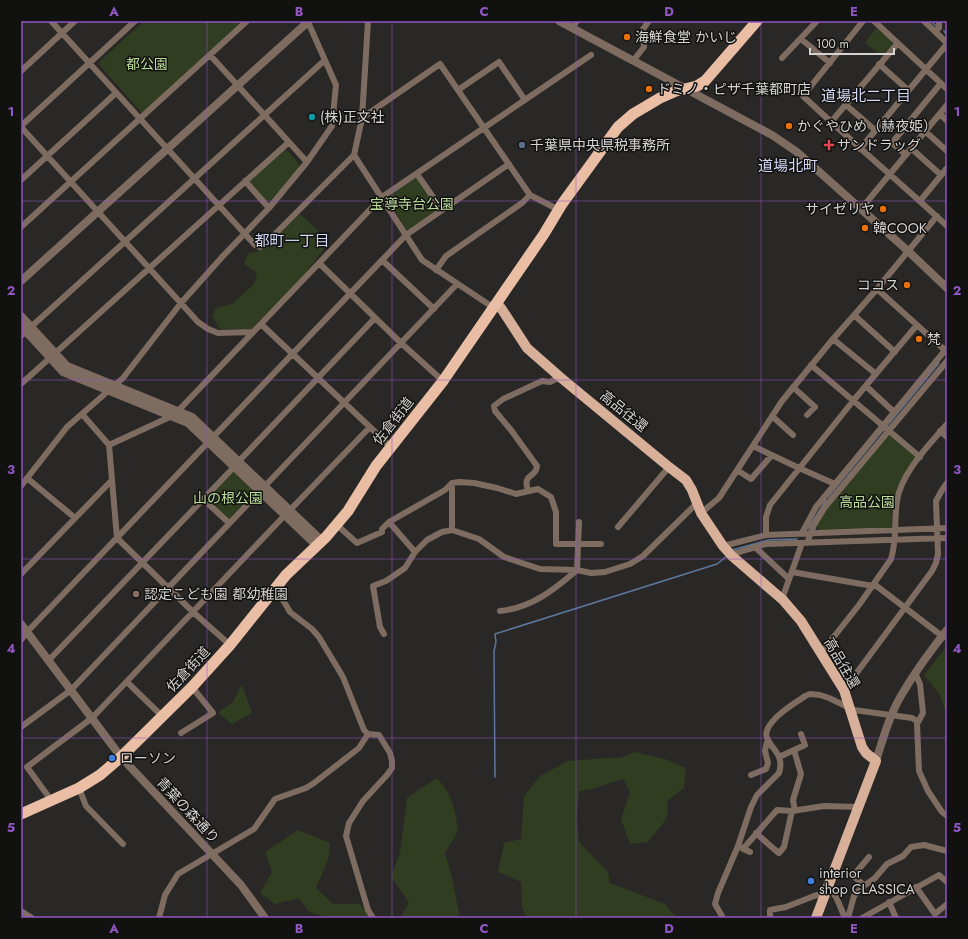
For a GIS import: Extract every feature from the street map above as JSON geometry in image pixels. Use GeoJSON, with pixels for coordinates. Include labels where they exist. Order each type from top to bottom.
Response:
{"type":"FeatureCollection","features":[{"type":"Feature","properties":{"kind":"highway","name":"佐倉街道"},"geometry":{"type":"LineString","coordinates":[[21,814],[79,788],[100,776],[163,717],[192,687],[230,645],[286,575],[320,543],[348,511],[369,476],[443,381],[493,306],[544,234],[558,210],[622,122],[654,101],[671,92],[697,86],[710,76],[757,21]]}},
{"type":"Feature","properties":{"kind":"main road","name":"高品往還"},"geometry":{"type":"LineString","coordinates":[[493,306],[501,308],[524,344],[560,377],[686,480],[692,490],[701,513],[723,546]]}},
{"type":"Feature","properties":{"kind":"main road"},"geometry":{"type":"LineString","coordinates":[[723,546],[732,556]]}},
{"type":"Feature","properties":{"kind":"main road","name":"高品往還"},"geometry":{"type":"LineString","coordinates":[[732,556],[782,599],[801,621],[844,690],[862,747],[866,753],[876,761]]}},
{"type":"Feature","properties":{"kind":"main road"},"geometry":{"type":"LineString","coordinates":[[816,918],[876,761]]}},
{"type":"Feature","properties":{"kind":"street"},"geometry":{"type":"LineString","coordinates":[[51,21],[255,245],[260,247],[264,245],[354,155],[362,118],[368,21]]}},
{"type":"Feature","properties":{"kind":"street"},"geometry":{"type":"LineString","coordinates":[[21,70],[75,21]]}},
{"type":"Feature","properties":{"kind":"street"},"geometry":{"type":"LineString","coordinates":[[136,21],[21,126],[198,322],[208,329],[218,333],[253,332]]}},
{"type":"Feature","properties":{"kind":"street"},"geometry":{"type":"LineString","coordinates":[[21,227],[247,21]]}},
{"type":"Feature","properties":{"kind":"street"},"geometry":{"type":"LineString","coordinates":[[21,281],[309,21],[336,85],[332,126],[307,162],[269,208],[222,256],[181,303],[123,378],[67,427],[21,486]]}},
{"type":"Feature","properties":{"kind":"street"},"geometry":{"type":"LineString","coordinates":[[559,21],[574,25],[633,61],[687,88],[772,135],[797,152],[908,251],[947,288]]}},
{"type":"Feature","properties":{"kind":"street"},"geometry":{"type":"LineString","coordinates":[[633,61],[644,47],[642,29],[650,21]]}},
{"type":"Feature","properties":{"kind":"street"},"geometry":{"type":"LineString","coordinates":[[782,58],[817,21]]}},
{"type":"Feature","properties":{"kind":"street"},"geometry":{"type":"LineString","coordinates":[[863,21],[803,96],[947,226]]}},
{"type":"Feature","properties":{"kind":"street"},"geometry":{"type":"LineString","coordinates":[[874,21],[897,44],[947,88]]}},
{"type":"Feature","properties":{"kind":"street"},"geometry":{"type":"LineString","coordinates":[[860,149],[947,43],[924,21]]}},
{"type":"Feature","properties":{"kind":"street"},"geometry":{"type":"LineString","coordinates":[[936,31],[939,28],[939,21]]}},
{"type":"Feature","properties":{"kind":"street"},"geometry":{"type":"LineString","coordinates":[[801,39],[830,63]]}},
{"type":"Feature","properties":{"kind":"street"},"geometry":{"type":"LineString","coordinates":[[831,122],[897,44]]}},
{"type":"Feature","properties":{"kind":"street"},"geometry":{"type":"LineString","coordinates":[[210,55],[307,162]]}},
{"type":"Feature","properties":{"kind":"street"},"geometry":{"type":"LineString","coordinates":[[109,445],[175,414],[382,197],[591,55]]}},
{"type":"Feature","properties":{"kind":"street"},"geometry":{"type":"LineString","coordinates":[[25,330],[125,242],[325,60]]}},
{"type":"Feature","properties":{"kind":"street"},"geometry":{"type":"LineString","coordinates":[[458,90],[499,62],[525,100]]}},
{"type":"Feature","properties":{"kind":"street"},"geometry":{"type":"LineString","coordinates":[[362,118],[440,64],[530,195],[558,210]]}},
{"type":"Feature","properties":{"kind":"street"},"geometry":{"type":"LineString","coordinates":[[879,64],[908,90]]}},
{"type":"Feature","properties":{"kind":"street"},"geometry":{"type":"LineString","coordinates":[[906,155],[892,143],[941,83]]}},
{"type":"Feature","properties":{"kind":"street"},"geometry":{"type":"LineString","coordinates":[[21,180],[116,93]]}},
{"type":"Feature","properties":{"kind":"street"},"geometry":{"type":"LineString","coordinates":[[846,105],[875,130]]}},
{"type":"Feature","properties":{"kind":"street"},"geometry":{"type":"LineString","coordinates":[[861,209],[947,105]]}},
{"type":"Feature","properties":{"kind":"street"},"geometry":{"type":"LineString","coordinates":[[940,114],[947,121]]}},
{"type":"Feature","properties":{"kind":"street"},"geometry":{"type":"LineString","coordinates":[[926,132],[947,151]]}},
{"type":"Feature","properties":{"kind":"street"},"geometry":{"type":"LineString","coordinates":[[21,384],[289,142]]}},
{"type":"Feature","properties":{"kind":"street"},"geometry":{"type":"LineString","coordinates":[[912,149],[941,175]]}},
{"type":"Feature","properties":{"kind":"street"},"geometry":{"type":"LineString","coordinates":[[354,155],[422,260],[493,306]]}},
{"type":"Feature","properties":{"kind":"street"},"geometry":{"type":"LineString","coordinates":[[21,640],[406,235],[509,164]]}},
{"type":"Feature","properties":{"kind":"street"},"geometry":{"type":"LineString","coordinates":[[920,201],[947,168]]}},
{"type":"Feature","properties":{"kind":"street"},"geometry":{"type":"LineString","coordinates":[[416,174],[442,210]]}},
{"type":"Feature","properties":{"kind":"street"},"geometry":{"type":"LineString","coordinates":[[246,181],[269,208]]}},
{"type":"Feature","properties":{"kind":"street"},"geometry":{"type":"LineString","coordinates":[[436,270],[446,256],[522,203],[530,195]]}},
{"type":"Feature","properties":{"kind":"street"},"geometry":{"type":"LineString","coordinates":[[701,513],[719,498],[782,400],[877,289],[936,216]]}},
{"type":"Feature","properties":{"kind":"street"},"geometry":{"type":"LineString","coordinates":[[382,260],[434,309]]}},
{"type":"Feature","properties":{"kind":"street"},"geometry":{"type":"LineString","coordinates":[[319,264],[443,381]]}},
{"type":"Feature","properties":{"kind":"street"},"geometry":{"type":"LineString","coordinates":[[21,727],[71,690],[457,284]]}},
{"type":"Feature","properties":{"kind":"street"},"geometry":{"type":"LineString","coordinates":[[782,599],[804,543],[811,534],[814,525],[825,507],[886,428],[894,412],[946,350],[877,289]]}},
{"type":"Feature","properties":{"kind":"street"},"geometry":{"type":"LineString","coordinates":[[854,315],[895,352]]}},
{"type":"Feature","properties":{"kind":"street"},"geometry":{"type":"LineString","coordinates":[[21,316],[25,330],[53,356],[67,366],[112,388],[175,414],[192,417],[211,440],[288,513],[319,538],[320,543]]}},
{"type":"Feature","properties":{"kind":"street"},"geometry":{"type":"LineString","coordinates":[[49,660],[375,318]]}},
{"type":"Feature","properties":{"kind":"street"},"geometry":{"type":"LineString","coordinates":[[261,324],[392,447]]}},
{"type":"Feature","properties":{"kind":"street"},"geometry":{"type":"LineString","coordinates":[[766,535],[766,517],[770,505],[853,401],[917,325]]}},
{"type":"Feature","properties":{"kind":"street"},"geometry":{"type":"LineString","coordinates":[[833,339],[876,374]]}},
{"type":"Feature","properties":{"kind":"street"},"geometry":{"type":"LineString","coordinates":[[802,533],[816,507],[835,484],[947,361]]}},
{"type":"Feature","properties":{"kind":"street"},"geometry":{"type":"LineString","coordinates":[[811,365],[920,457]]}},
{"type":"Feature","properties":{"kind":"street"},"geometry":{"type":"LineString","coordinates":[[528,491],[526,483],[527,479],[537,470],[538,466],[495,411],[494,406],[503,399],[542,381],[550,382],[560,377]]}},
{"type":"Feature","properties":{"kind":"street"},"geometry":{"type":"LineString","coordinates":[[866,386],[894,412]]}},
{"type":"Feature","properties":{"kind":"street"},"geometry":{"type":"LineString","coordinates":[[793,387],[815,407],[807,415]]}},
{"type":"Feature","properties":{"kind":"street"},"geometry":{"type":"LineString","coordinates":[[82,414],[109,445],[117,538],[193,612],[230,645]]}},
{"type":"Feature","properties":{"kind":"street"},"geometry":{"type":"LineString","coordinates":[[772,416],[793,434]]}},
{"type":"Feature","properties":{"kind":"street"},"geometry":{"type":"LineString","coordinates":[[821,653],[891,559],[894,551],[895,517],[899,490],[905,477],[947,424]]}},
{"type":"Feature","properties":{"kind":"street"},"geometry":{"type":"LineString","coordinates":[[51,800],[27,767],[92,718],[370,427]]}},
{"type":"Feature","properties":{"kind":"street"},"geometry":{"type":"LineString","coordinates":[[940,431],[947,437]]}},
{"type":"Feature","properties":{"kind":"street"},"geometry":{"type":"LineString","coordinates":[[753,446],[835,484]]}},
{"type":"Feature","properties":{"kind":"street"},"geometry":{"type":"LineString","coordinates":[[737,470],[752,479],[772,455]]}},
{"type":"Feature","properties":{"kind":"street"},"geometry":{"type":"LineString","coordinates":[[618,527],[669,467]]}},
{"type":"Feature","properties":{"kind":"street"},"geometry":{"type":"LineString","coordinates":[[27,478],[75,518]]}},
{"type":"Feature","properties":{"kind":"street"},"geometry":{"type":"LineString","coordinates":[[21,574],[112,480]]}},
{"type":"Feature","properties":{"kind":"street"},"geometry":{"type":"LineString","coordinates":[[452,483],[452,530]]}},
{"type":"Feature","properties":{"kind":"street"},"geometry":{"type":"LineString","coordinates":[[336,525],[357,543],[382,532],[382,529],[389,522],[445,490],[452,483],[474,483],[516,494],[538,489],[551,497],[556,512],[556,544],[602,544]]}},
{"type":"Feature","properties":{"kind":"street"},"geometry":{"type":"LineString","coordinates":[[844,690],[932,571],[936,563],[938,554],[936,501],[947,483]]}},
{"type":"Feature","properties":{"kind":"street"},"geometry":{"type":"LineString","coordinates":[[204,499],[230,523]]}},
{"type":"Feature","properties":{"kind":"street"},"geometry":{"type":"LineString","coordinates":[[384,634],[380,628],[373,586],[386,581],[405,568],[420,545],[434,535],[452,530],[480,539],[504,557],[540,569],[577,570],[591,573],[605,572],[630,564],[643,556],[697,503]]}},
{"type":"Feature","properties":{"kind":"street"},"geometry":{"type":"LineString","coordinates":[[389,522],[415,552]]}},
{"type":"Feature","properties":{"kind":"street"},"geometry":{"type":"LineString","coordinates":[[500,611],[520,608],[532,602],[553,590],[577,570],[579,522]]}},
{"type":"Feature","properties":{"kind":"street"},"geometry":{"type":"LineString","coordinates":[[723,546],[766,535],[947,528]]}},
{"type":"Feature","properties":{"kind":"street"},"geometry":{"type":"LineString","coordinates":[[732,556],[736,552],[766,544],[947,538]]}},
{"type":"Feature","properties":{"kind":"street"},"geometry":{"type":"LineString","coordinates":[[755,547],[789,579]]}},
{"type":"Feature","properties":{"kind":"street"},"geometry":{"type":"LineString","coordinates":[[792,572],[873,585],[946,634],[915,673],[902,694],[892,714],[876,761]]}},
{"type":"Feature","properties":{"kind":"street"},"geometry":{"type":"LineString","coordinates":[[275,590],[290,612],[312,629],[319,637],[343,677],[364,730],[368,734],[379,735],[390,753],[392,768],[363,801],[349,823],[346,836],[368,910],[373,918]]}},
{"type":"Feature","properties":{"kind":"street","name":"青葉の森通り"},"geometry":{"type":"LineString","coordinates":[[21,624],[121,757],[241,885],[265,918]]}},
{"type":"Feature","properties":{"kind":"street"},"geometry":{"type":"LineString","coordinates":[[915,673],[920,684],[923,713],[917,724],[919,771],[928,791],[942,812],[947,816]]}},
{"type":"Feature","properties":{"kind":"street"},"geometry":{"type":"LineString","coordinates":[[126,682],[163,717]]}},
{"type":"Feature","properties":{"kind":"street"},"geometry":{"type":"LineString","coordinates":[[181,733],[213,713],[192,687]]}},
{"type":"Feature","properties":{"kind":"street"},"geometry":{"type":"LineString","coordinates":[[751,775],[766,769],[768,763],[765,751],[768,742],[766,732],[773,720],[805,696],[810,694],[829,698],[850,709],[892,714],[912,718],[918,722]]}},
{"type":"Feature","properties":{"kind":"street"},"geometry":{"type":"LineString","coordinates":[[159,918],[165,895],[178,874],[254,829],[275,799],[306,788],[314,783],[359,748],[368,734]]}},
{"type":"Feature","properties":{"kind":"street"},"geometry":{"type":"LineString","coordinates":[[779,757],[805,745],[801,734]]}},
{"type":"Feature","properties":{"kind":"street"},"geometry":{"type":"LineString","coordinates":[[723,918],[715,904],[718,893],[741,847],[751,807],[757,795],[779,773],[779,757],[774,747],[768,742]]}},
{"type":"Feature","properties":{"kind":"street"},"geometry":{"type":"LineString","coordinates":[[756,833],[779,853],[784,847],[794,811],[793,800],[801,774],[794,750]]}},
{"type":"Feature","properties":{"kind":"street"},"geometry":{"type":"LineString","coordinates":[[79,788],[86,806],[123,844]]}},
{"type":"Feature","properties":{"kind":"street"},"geometry":{"type":"LineString","coordinates":[[741,847],[777,810],[794,811],[824,806],[858,807]]}},
{"type":"Feature","properties":{"kind":"street"},"geometry":{"type":"LineString","coordinates":[[846,918],[854,896],[864,885],[875,878],[887,864],[903,856],[911,847],[924,844],[947,851]]}},
{"type":"Feature","properties":{"kind":"street"},"geometry":{"type":"LineString","coordinates":[[741,847],[750,852]]}},
{"type":"Feature","properties":{"kind":"street"},"geometry":{"type":"LineString","coordinates":[[864,885],[853,876],[869,857]]}},
{"type":"Feature","properties":{"kind":"street"},"geometry":{"type":"LineString","coordinates":[[862,918],[939,875],[947,882]]}},
{"type":"Feature","properties":{"kind":"street"},"geometry":{"type":"LineString","coordinates":[[916,887],[935,917],[947,904]]}},
{"type":"Feature","properties":{"kind":"street"},"geometry":{"type":"LineString","coordinates":[[770,918],[770,910],[786,907],[827,889],[837,899],[846,918]]}},
{"type":"Feature","properties":{"kind":"street"},"geometry":{"type":"LineString","coordinates":[[889,902],[896,918]]}},
{"type":"Feature","properties":{"kind":"street"},"geometry":{"type":"LineString","coordinates":[[21,911],[32,918]]}},
{"type":"Feature","properties":{"kind":"green space","name":"都公園"},"geometry":{"type":"Polygon","coordinates":[[[144,21],[244,21],[144,112],[141,112],[99,65],[100,61],[144,21]]]}},
{"type":"Feature","properties":{"kind":"green space"},"geometry":{"type":"Polygon","coordinates":[[[876,28],[891,41],[892,46],[882,56],[865,43],[876,28]]]}},
{"type":"Feature","properties":{"kind":"green space"},"geometry":{"type":"Polygon","coordinates":[[[283,150],[287,150],[299,164],[299,168],[270,201],[265,201],[250,183],[250,180],[283,150]]]}},
{"type":"Feature","properties":{"kind":"green space","name":"宝導寺台公園"},"geometry":{"type":"Polygon","coordinates":[[[415,178],[419,178],[437,207],[436,212],[410,229],[406,229],[388,200],[389,196],[415,178]]]}},
{"type":"Feature","properties":{"kind":"green space"},"geometry":{"type":"Polygon","coordinates":[[[300,214],[325,237],[327,245],[302,277],[253,329],[220,329],[212,316],[216,308],[232,304],[254,284],[257,273],[244,264],[248,253],[257,252],[300,214]]]}},
{"type":"Feature","properties":{"kind":"green space","name":"高品公園"},"geometry":{"type":"Polygon","coordinates":[[[889,434],[916,457],[904,474],[897,490],[893,507],[892,528],[820,531],[816,526],[827,509],[889,434]]]}},
{"type":"Feature","properties":{"kind":"green space","name":"山の根公園"},"geometry":{"type":"Polygon","coordinates":[[[230,473],[234,473],[253,490],[253,493],[229,519],[207,500],[230,473]]]}},
{"type":"Feature","properties":{"kind":"green space"},"geometry":{"type":"Polygon","coordinates":[[[947,646],[947,716],[940,695],[924,675],[947,646]]]}},
{"type":"Feature","properties":{"kind":"green space"},"geometry":{"type":"Polygon","coordinates":[[[242,684],[252,713],[232,724],[219,714],[220,711],[233,702],[242,684]]]}},
{"type":"Feature","properties":{"kind":"green space"},"geometry":{"type":"Polygon","coordinates":[[[634,752],[665,759],[686,768],[684,788],[667,801],[668,813],[663,823],[648,842],[630,844],[621,819],[630,792],[623,779],[592,789],[579,791],[577,817],[579,842],[608,872],[610,883],[665,904],[678,918],[526,918],[522,907],[521,882],[498,872],[504,843],[521,839],[524,796],[540,776],[568,761],[620,758],[634,752]]]}},
{"type":"Feature","properties":{"kind":"green space"},"geometry":{"type":"Polygon","coordinates":[[[437,778],[450,797],[456,816],[458,831],[445,853],[452,877],[460,918],[400,918],[409,903],[391,876],[400,853],[407,798],[437,778]]]}},
{"type":"Feature","properties":{"kind":"green space"},"geometry":{"type":"Polygon","coordinates":[[[298,830],[330,843],[328,860],[316,888],[333,904],[360,904],[372,918],[329,918],[309,912],[299,898],[275,904],[260,893],[272,872],[265,852],[298,830]]]}},
{"type":"Feature","properties":{"kind":"waterway"},"geometry":{"type":"LineString","coordinates":[[931,21],[936,26]]}},
{"type":"Feature","properties":{"kind":"waterway"},"geometry":{"type":"LineString","coordinates":[[944,31],[947,35]]}},
{"type":"Feature","properties":{"kind":"waterway"},"geometry":{"type":"LineString","coordinates":[[887,426],[939,363]]}},
{"type":"Feature","properties":{"kind":"waterway"},"geometry":{"type":"LineString","coordinates":[[828,497],[884,429]]}},
{"type":"Feature","properties":{"kind":"waterway"},"geometry":{"type":"LineString","coordinates":[[808,529],[826,500]]}},
{"type":"Feature","properties":{"kind":"waterway"},"geometry":{"type":"LineString","coordinates":[[732,550],[769,540],[797,539]]}},
{"type":"Feature","properties":{"kind":"waterway"},"geometry":{"type":"LineString","coordinates":[[495,777],[495,634],[717,564],[727,556]]}},
{"type":"Feature","properties":{"kind":"place","name":"海鮮食堂 かいじ"},"geometry":{"type":"Point","coordinates":[627,37]}},
{"type":"Feature","properties":{"kind":"place","name":"ドミノ・ピザ千葉都町店"},"geometry":{"type":"Point","coordinates":[649,89]}},
{"type":"Feature","properties":{"kind":"place","name":"(株)正文社"},"geometry":{"type":"Point","coordinates":[312,117]}},
{"type":"Feature","properties":{"kind":"place","name":"かぐやひめ（赫夜姫）"},"geometry":{"type":"Point","coordinates":[789,126]}},
{"type":"Feature","properties":{"kind":"place","name":"千葉県中央県税事務所"},"geometry":{"type":"Point","coordinates":[522,145]}},
{"type":"Feature","properties":{"kind":"place","name":"サンドラッグ"},"geometry":{"type":"Point","coordinates":[829,145]}},
{"type":"Feature","properties":{"kind":"place","name":"サイゼリヤ"},"geometry":{"type":"Point","coordinates":[883,209]}},
{"type":"Feature","properties":{"kind":"place","name":"韓COOK"},"geometry":{"type":"Point","coordinates":[865,228]}},
{"type":"Feature","properties":{"kind":"place","name":"ココス"},"geometry":{"type":"Point","coordinates":[907,285]}},
{"type":"Feature","properties":{"kind":"place","name":"梵"},"geometry":{"type":"Point","coordinates":[919,339]}},
{"type":"Feature","properties":{"kind":"place","name":"認定こども園 都幼稚園"},"geometry":{"type":"Point","coordinates":[136,594]}},
{"type":"Feature","properties":{"kind":"place","name":"ローソン"},"geometry":{"type":"Point","coordinates":[112,758]}},
{"type":"Feature","properties":{"kind":"place","name":"interior shop CLASSICA"},"geometry":{"type":"Point","coordinates":[811,881]}},
{"type":"Feature","properties":{"kind":"district","name":"道場北二丁目"},"geometry":{"type":"Point","coordinates":[866,96]}},
{"type":"Feature","properties":{"kind":"district","name":"道場北町"},"geometry":{"type":"Point","coordinates":[788,166]}},
{"type":"Feature","properties":{"kind":"district","name":"都町一丁目"},"geometry":{"type":"Point","coordinates":[292,241]}}]}
